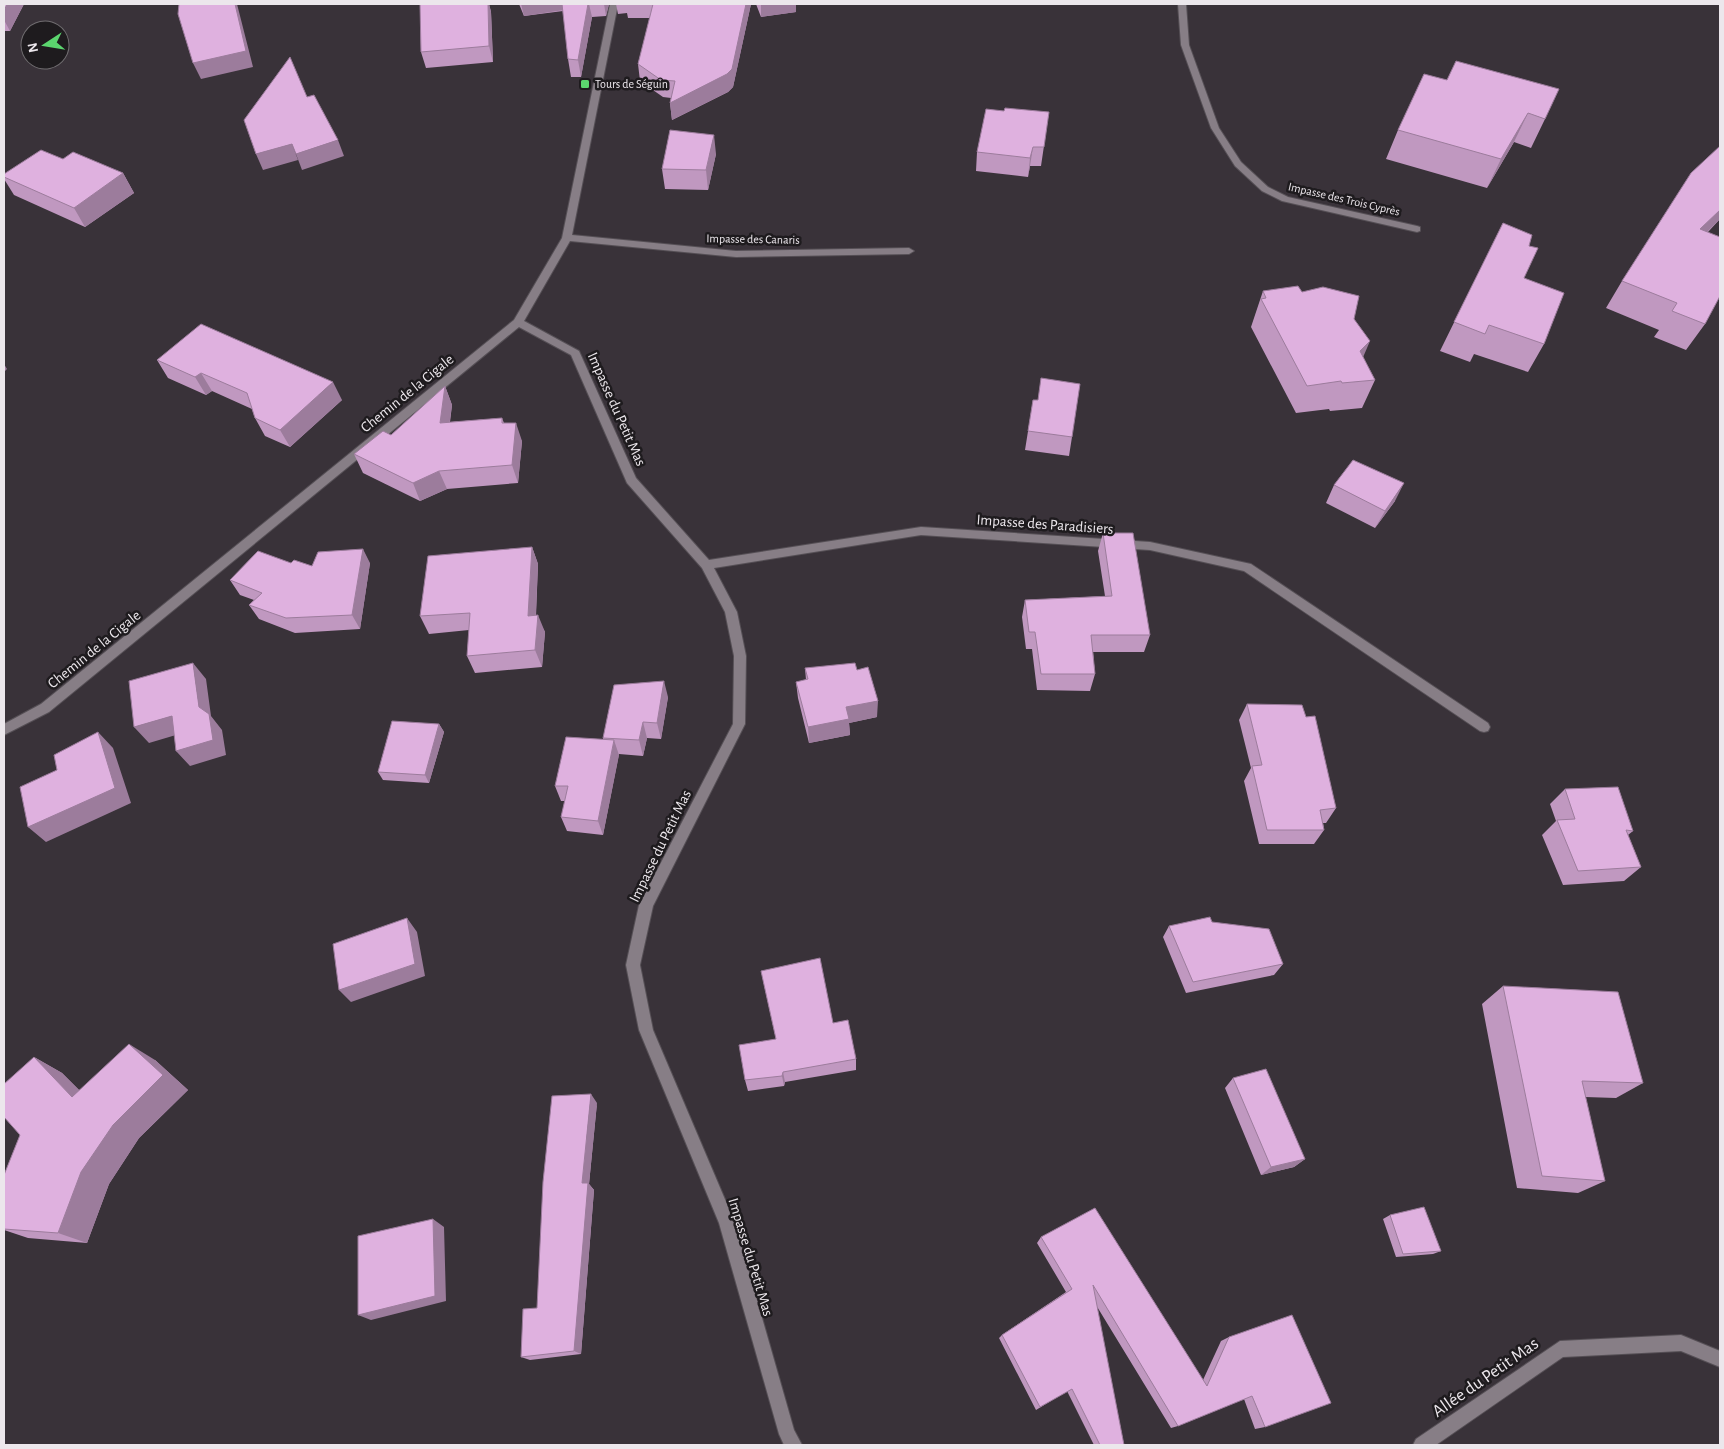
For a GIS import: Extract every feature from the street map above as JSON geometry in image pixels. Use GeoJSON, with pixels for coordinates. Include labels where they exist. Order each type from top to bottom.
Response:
{"type":"FeatureCollection","features":[{"type":"Feature","properties":{"kind":"street","name":"Chemin de la Cigale"},"geometry":{"type":"LineString","coordinates":[[4,730],[45,708],[518,322],[568,238],[614,4]]}},
{"type":"Feature","properties":{"kind":"street","name":"Impasse des Trois Cyprès"},"geometry":{"type":"LineString","coordinates":[[1182,4],[1185,45],[1215,128],[1238,164],[1265,189],[1285,199],[1417,229]]}},
{"type":"Feature","properties":{"kind":"street","name":"Impasse des Canaris"},"geometry":{"type":"LineString","coordinates":[[568,238],[736,254],[909,251]]}},
{"type":"Feature","properties":{"kind":"street","name":"Impasse du Petit Mas"},"geometry":{"type":"LineString","coordinates":[[518,322],[575,354],[631,480],[706,565],[731,612],[740,656],[739,724],[646,905],[633,965],[646,1030],[727,1223],[787,1434],[794,1445]]}},
{"type":"Feature","properties":{"kind":"street","name":"Impasse des Paradisiers"},"geometry":{"type":"LineString","coordinates":[[706,565],[921,530],[1150,546],[1247,567],[1484,727]]}},
{"type":"Feature","properties":{"kind":"street","name":"Allée du Petit Mas"},"geometry":{"type":"LineString","coordinates":[[1422,1445],[1560,1350],[1681,1343],[1720,1359]]}},
{"type":"Feature","properties":{"kind":"building"},"geometry":{"type":"Polygon","coordinates":[[[179,4],[235,4],[246,51],[193,63],[178,14],[179,4]]]}},
{"type":"Feature","properties":{"kind":"building"},"geometry":{"type":"Polygon","coordinates":[[[420,4],[488,4],[489,46],[421,52],[420,4]]]}},
{"type":"Feature","properties":{"kind":"building"},"geometry":{"type":"Polygon","coordinates":[[[562,4],[588,4],[578,60],[568,59],[562,4]]]}},
{"type":"Feature","properties":{"kind":"building"},"geometry":{"type":"Polygon","coordinates":[[[653,4],[746,4],[732,69],[727,74],[670,103],[675,81],[661,80],[638,64],[653,4]]]}},
{"type":"Feature","properties":{"kind":"building"},"geometry":{"type":"Polygon","coordinates":[[[290,57],[307,97],[314,95],[338,140],[296,154],[292,144],[256,154],[244,120],[290,57]]]}},
{"type":"Feature","properties":{"kind":"building"},"geometry":{"type":"Polygon","coordinates":[[[1456,61],[1559,89],[1545,119],[1528,113],[1501,159],[1398,130],[1424,74],[1447,80],[1456,61]]]}},
{"type":"Feature","properties":{"kind":"building"},"geometry":{"type":"Polygon","coordinates":[[[1005,108],[1049,112],[1044,147],[1033,147],[1030,158],[977,152],[986,109],[1004,111],[1005,108]]]}},
{"type":"Feature","properties":{"kind":"building"},"geometry":{"type":"Polygon","coordinates":[[[670,130],[714,135],[706,170],[662,169],[670,130]]]}},
{"type":"Feature","properties":{"kind":"building"},"geometry":{"type":"Polygon","coordinates":[[[1720,146],[1720,210],[1700,229],[1720,237],[1720,296],[1705,324],[1672,311],[1677,303],[1622,281],[1691,173],[1720,146]]]}},
{"type":"Feature","properties":{"kind":"building"},"geometry":{"type":"Polygon","coordinates":[[[41,150],[63,159],[73,152],[123,173],[74,208],[4,177],[4,174],[41,150]]]}},
{"type":"Feature","properties":{"kind":"building"},"geometry":{"type":"Polygon","coordinates":[[[1503,223],[1532,235],[1529,246],[1538,248],[1524,278],[1564,293],[1544,344],[1489,325],[1485,334],[1454,322],[1503,223]]]}},
{"type":"Feature","properties":{"kind":"building"},"geometry":{"type":"Polygon","coordinates":[[[1298,286],[1302,292],[1323,287],[1359,296],[1354,319],[1370,341],[1360,351],[1375,380],[1342,383],[1341,381],[1307,386],[1261,299],[1266,298],[1263,291],[1298,286]]]}},
{"type":"Feature","properties":{"kind":"building"},"geometry":{"type":"Polygon","coordinates":[[[201,324],[333,382],[280,430],[255,418],[247,393],[201,373],[195,377],[157,360],[201,324]]]}},
{"type":"Feature","properties":{"kind":"building"},"geometry":{"type":"Polygon","coordinates":[[[1041,378],[1080,384],[1072,437],[1028,431],[1033,400],[1038,400],[1041,378]]]}},
{"type":"Feature","properties":{"kind":"building"},"geometry":{"type":"Polygon","coordinates":[[[445,386],[440,423],[502,418],[502,423],[516,423],[512,465],[439,471],[413,483],[354,454],[383,431],[391,435],[445,386]]]}},
{"type":"Feature","properties":{"kind":"building"},"geometry":{"type":"Polygon","coordinates":[[[1353,460],[1404,483],[1385,511],[1334,485],[1353,460]]]}},
{"type":"Feature","properties":{"kind":"building"},"geometry":{"type":"Polygon","coordinates":[[[1103,533],[1133,533],[1150,635],[1091,635],[1095,674],[1041,674],[1035,632],[1029,632],[1025,600],[1112,596],[1103,533]]]}},
{"type":"Feature","properties":{"kind":"building"},"geometry":{"type":"Polygon","coordinates":[[[532,547],[528,616],[538,615],[535,650],[467,656],[470,613],[420,616],[428,556],[532,547]]]}},
{"type":"Feature","properties":{"kind":"building"},"geometry":{"type":"Polygon","coordinates":[[[363,549],[352,615],[286,618],[249,605],[262,593],[230,580],[258,551],[291,563],[294,560],[312,566],[318,552],[363,549]]]}},
{"type":"Feature","properties":{"kind":"building"},"geometry":{"type":"Polygon","coordinates":[[[193,663],[199,707],[209,714],[213,740],[176,751],[172,716],[134,727],[129,681],[193,663]]]}},
{"type":"Feature","properties":{"kind":"building"},"geometry":{"type":"Polygon","coordinates":[[[855,663],[857,670],[868,667],[878,701],[846,707],[849,719],[808,727],[796,682],[808,679],[805,668],[855,663]]]}},
{"type":"Feature","properties":{"kind":"building"},"geometry":{"type":"Polygon","coordinates":[[[664,681],[657,723],[643,722],[639,740],[603,738],[614,685],[664,681]]]}},
{"type":"Feature","properties":{"kind":"building"},"geometry":{"type":"Polygon","coordinates":[[[1247,704],[1302,705],[1306,717],[1315,716],[1336,808],[1320,810],[1324,830],[1267,830],[1252,766],[1262,765],[1247,704]]]}},
{"type":"Feature","properties":{"kind":"building"},"geometry":{"type":"Polygon","coordinates":[[[392,721],[439,724],[425,775],[378,772],[392,721]]]}},
{"type":"Feature","properties":{"kind":"building"},"geometry":{"type":"Polygon","coordinates":[[[98,732],[115,788],[28,827],[20,787],[57,770],[54,755],[98,732]]]}},
{"type":"Feature","properties":{"kind":"building"},"geometry":{"type":"Polygon","coordinates":[[[566,737],[614,740],[598,821],[561,817],[568,786],[555,786],[566,737]]]}},
{"type":"Feature","properties":{"kind":"building"},"geometry":{"type":"Polygon","coordinates":[[[1618,787],[1633,831],[1626,830],[1641,867],[1578,871],[1557,820],[1575,819],[1565,789],[1618,787]]]}},
{"type":"Feature","properties":{"kind":"building"},"geometry":{"type":"Polygon","coordinates":[[[1210,917],[1212,922],[1269,929],[1283,964],[1193,982],[1169,926],[1210,917]]]}},
{"type":"Feature","properties":{"kind":"building"},"geometry":{"type":"Polygon","coordinates":[[[407,918],[415,964],[339,990],[333,944],[407,918]]]}},
{"type":"Feature","properties":{"kind":"building"},"geometry":{"type":"Polygon","coordinates":[[[820,958],[833,1023],[848,1020],[856,1059],[783,1072],[782,1076],[745,1080],[739,1045],[776,1039],[761,971],[820,958]]]}},
{"type":"Feature","properties":{"kind":"building"},"geometry":{"type":"Polygon","coordinates":[[[1503,986],[1618,992],[1643,1083],[1582,1081],[1605,1181],[1542,1176],[1503,986]]]}},
{"type":"Feature","properties":{"kind":"building"},"geometry":{"type":"Polygon","coordinates":[[[129,1044],[163,1075],[113,1125],[81,1172],[58,1233],[4,1229],[4,1175],[20,1135],[4,1117],[4,1084],[34,1057],[72,1097],[129,1044]]]}},
{"type":"Feature","properties":{"kind":"building"},"geometry":{"type":"Polygon","coordinates":[[[1266,1069],[1305,1159],[1271,1167],[1233,1078],[1266,1069]]]}},
{"type":"Feature","properties":{"kind":"building"},"geometry":{"type":"Polygon","coordinates":[[[591,1094],[582,1183],[588,1183],[574,1351],[521,1357],[523,1309],[537,1308],[543,1182],[552,1096],[591,1094]]]}},
{"type":"Feature","properties":{"kind":"building"},"geometry":{"type":"Polygon","coordinates":[[[1424,1207],[1441,1251],[1403,1254],[1390,1215],[1424,1207]]]}},
{"type":"Feature","properties":{"kind":"building"},"geometry":{"type":"Polygon","coordinates":[[[1095,1208],[1207,1386],[1229,1337],[1292,1315],[1331,1403],[1265,1427],[1252,1396],[1178,1426],[1093,1285],[1124,1445],[1100,1445],[1072,1389],[1040,1407],[1002,1335],[1072,1289],[1041,1237],[1095,1208]]]}},
{"type":"Feature","properties":{"kind":"building"},"geometry":{"type":"Polygon","coordinates":[[[433,1219],[435,1296],[358,1315],[358,1236],[433,1219]]]}},
{"type":"Feature","properties":{"kind":"place","name":"Tours de Séguin"},"geometry":{"type":"Point","coordinates":[585,84]}}]}
